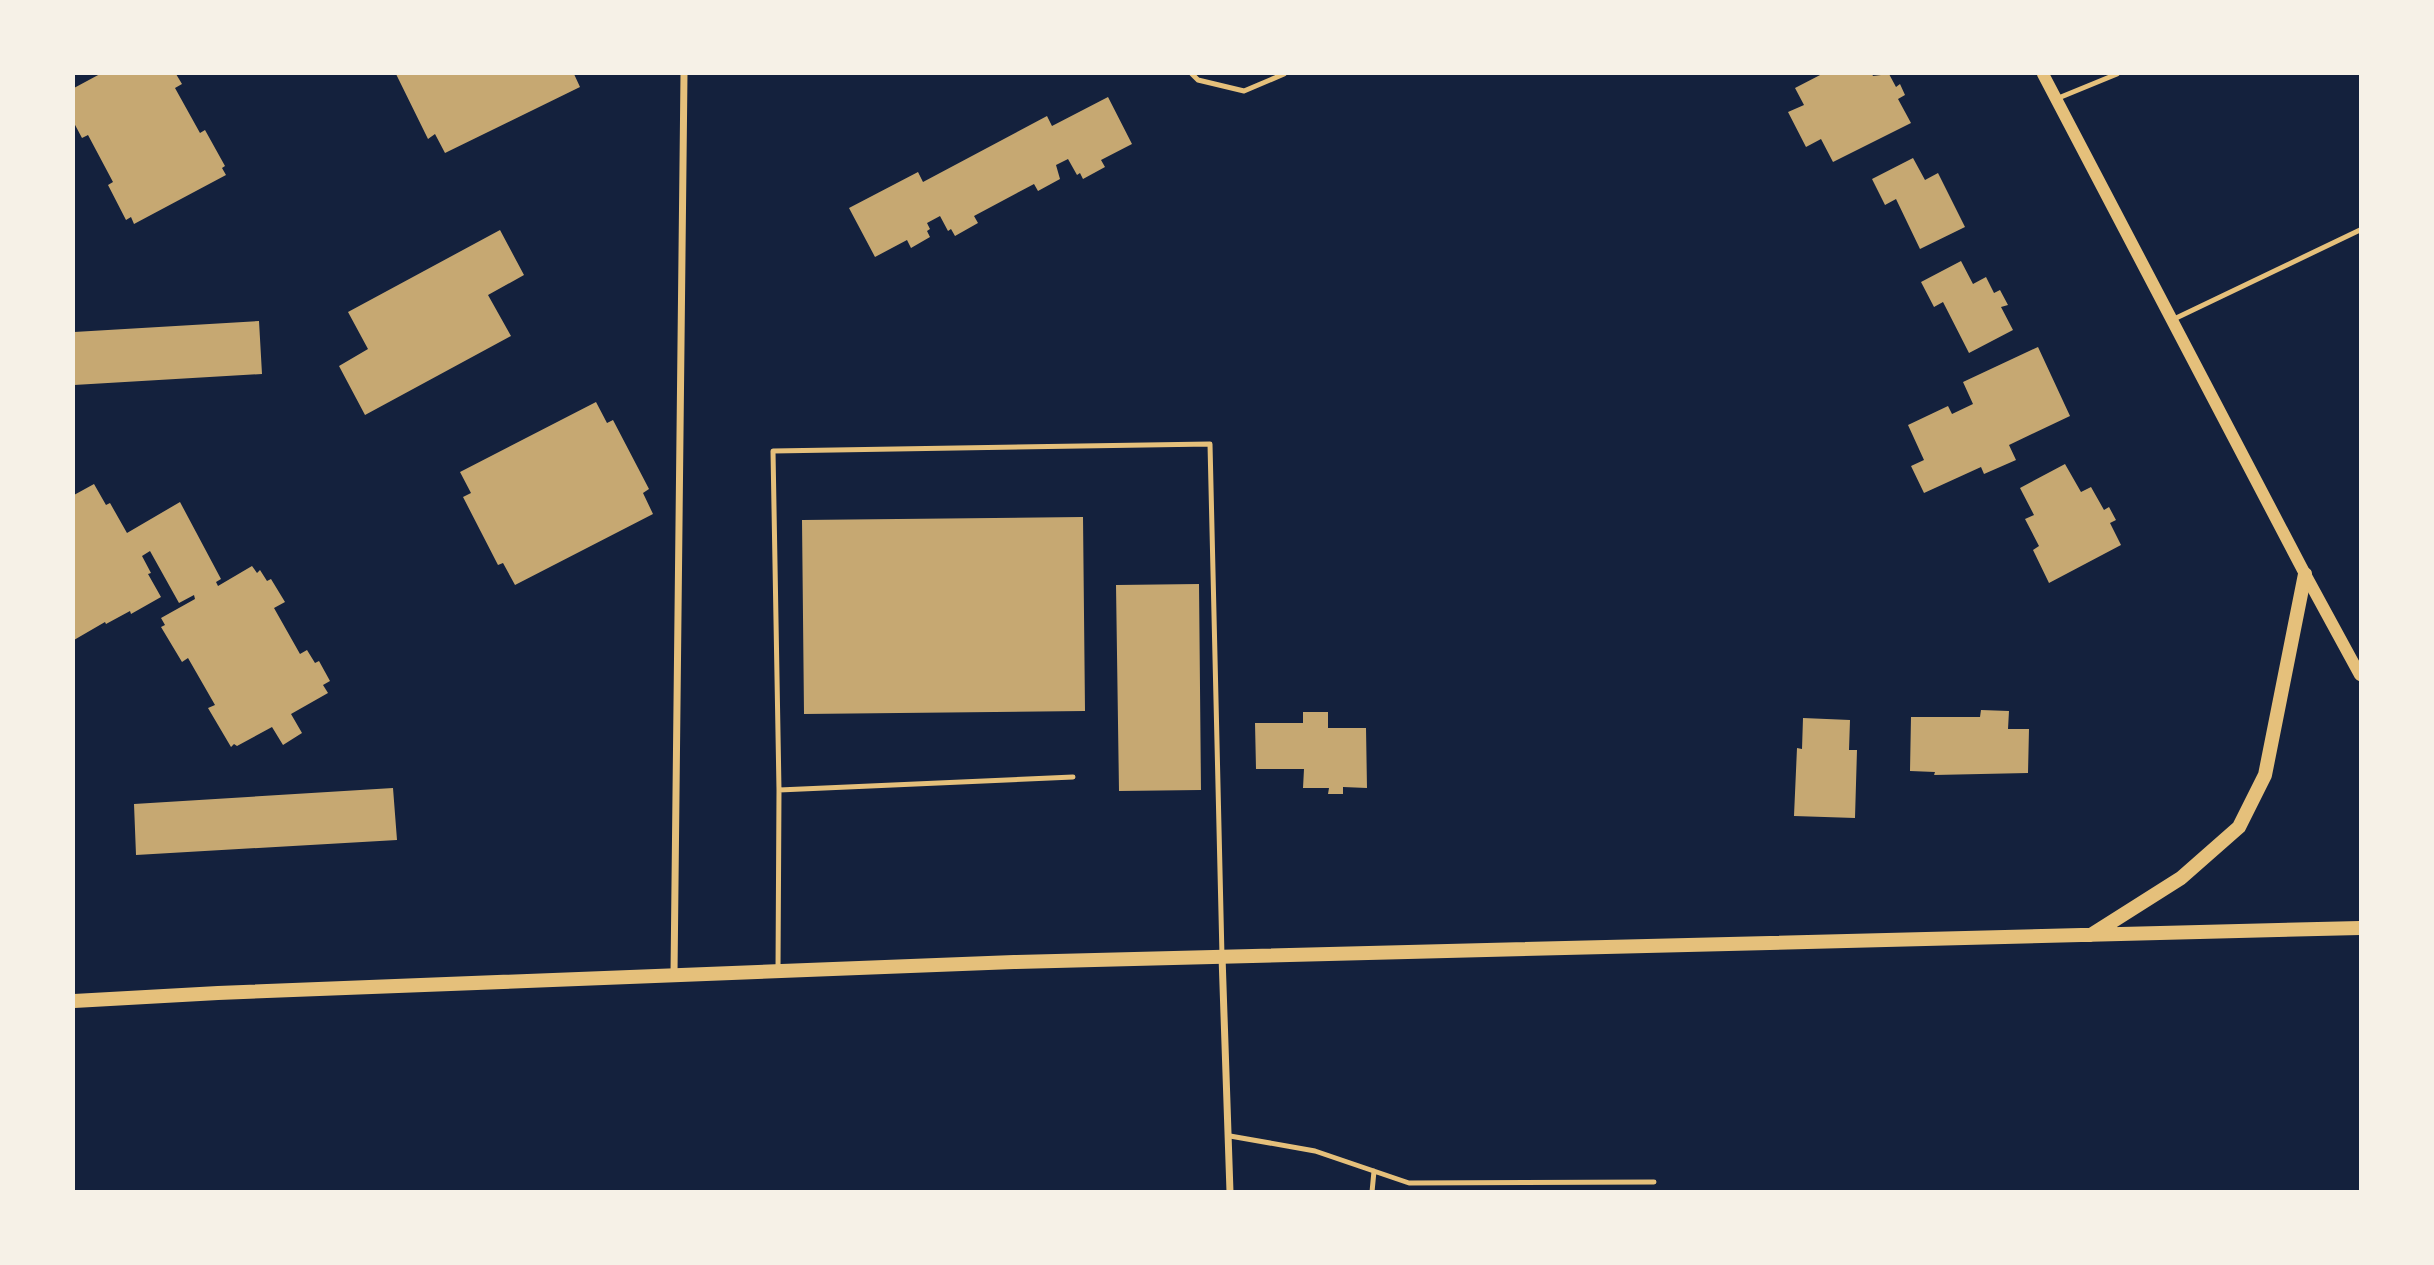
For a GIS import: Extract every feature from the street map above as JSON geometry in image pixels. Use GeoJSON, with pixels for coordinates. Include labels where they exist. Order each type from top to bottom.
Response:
{"type":"FeatureCollection","features":[{"type":"Feature","properties":{"kind":"main road"},"geometry":{"type":"LineString","coordinates":[[2090,936],[2181,878],[2239,827],[2265,775],[2305,574]]}},
{"type":"Feature","properties":{"kind":"main road"},"geometry":{"type":"LineString","coordinates":[[74,1001],[778,970],[1222,956],[2361,928]]}},
{"type":"Feature","properties":{"kind":"street"},"geometry":{"type":"LineString","coordinates":[[674,974],[684,74]]}},
{"type":"Feature","properties":{"kind":"street"},"geometry":{"type":"LineString","coordinates":[[2043,74],[2361,676]]}},
{"type":"Feature","properties":{"kind":"street"},"geometry":{"type":"LineString","coordinates":[[1222,956],[1230,1192]]}},
{"type":"Feature","properties":{"kind":"lane"},"geometry":{"type":"LineString","coordinates":[[1192,74],[1198,80],[1244,91],[1284,74]]}},
{"type":"Feature","properties":{"kind":"lane"},"geometry":{"type":"LineString","coordinates":[[2056,99],[2117,74]]}},
{"type":"Feature","properties":{"kind":"lane"},"geometry":{"type":"LineString","coordinates":[[2172,320],[2361,230]]}},
{"type":"Feature","properties":{"kind":"lane"},"geometry":{"type":"LineString","coordinates":[[778,970],[779,790],[773,451],[1210,444],[1222,956]]}},
{"type":"Feature","properties":{"kind":"lane"},"geometry":{"type":"LineString","coordinates":[[779,790],[1073,777]]}},
{"type":"Feature","properties":{"kind":"lane"},"geometry":{"type":"LineString","coordinates":[[1230,1136],[1315,1152],[1409,1183],[1654,1182]]}},
{"type":"Feature","properties":{"kind":"lane"},"geometry":{"type":"LineString","coordinates":[[1372,1192],[1374,1171]]}},
{"type":"Feature","properties":{"kind":"building"},"geometry":{"type":"Polygon","coordinates":[[[100,74],[176,74],[182,84],[175,88],[200,133],[205,130],[225,166],[222,168],[226,175],[134,224],[131,217],[126,220],[108,185],[113,182],[88,135],[82,138],[74,123],[74,88],[100,74]]]}},
{"type":"Feature","properties":{"kind":"building"},"geometry":{"type":"Polygon","coordinates":[[[396,74],[574,74],[580,87],[445,153],[435,134],[428,139],[396,74]]]}},
{"type":"Feature","properties":{"kind":"building"},"geometry":{"type":"Polygon","coordinates":[[[1822,74],[1889,74],[1896,87],[1900,84],[1905,95],[1898,99],[1911,123],[1833,162],[1821,139],[1806,147],[1788,112],[1804,105],[1795,88],[1822,74]]]}},
{"type":"Feature","properties":{"kind":"building"},"geometry":{"type":"Polygon","coordinates":[[[1108,97],[1132,144],[1101,160],[1105,167],[1083,179],[1080,173],[1077,175],[1068,159],[1056,165],[1060,179],[1038,191],[1034,184],[974,216],[978,223],[955,236],[951,229],[948,231],[940,216],[927,223],[930,237],[911,248],[907,240],[875,257],[849,208],[918,172],[923,182],[1047,116],[1052,126],[1108,97]]]}},
{"type":"Feature","properties":{"kind":"building"},"geometry":{"type":"Polygon","coordinates":[[[1913,158],[1925,180],[1938,173],[1965,227],[1920,249],[1896,199],[1885,205],[1872,179],[1913,158]]]}},
{"type":"Feature","properties":{"kind":"building"},"geometry":{"type":"Polygon","coordinates":[[[500,230],[524,275],[488,295],[511,336],[365,415],[339,366],[368,349],[348,312],[500,230]]]}},
{"type":"Feature","properties":{"kind":"building"},"geometry":{"type":"Polygon","coordinates":[[[1961,261],[1973,284],[1986,277],[1994,293],[2000,290],[2008,305],[2001,307],[2013,330],[1969,353],[1943,302],[1934,307],[1921,282],[1961,261]]]}},
{"type":"Feature","properties":{"kind":"building"},"geometry":{"type":"Polygon","coordinates":[[[259,321],[262,374],[74,385],[74,332],[259,321]]]}},
{"type":"Feature","properties":{"kind":"building"},"geometry":{"type":"Polygon","coordinates":[[[2038,347],[2070,416],[2009,445],[2016,460],[1984,474],[1981,467],[1924,493],[1911,466],[1924,460],[1908,425],[1948,406],[1952,414],[1973,404],[1963,382],[2038,347]]]}},
{"type":"Feature","properties":{"kind":"building"},"geometry":{"type":"Polygon","coordinates":[[[596,402],[607,423],[613,420],[649,489],[643,493],[653,514],[515,585],[503,563],[498,565],[463,497],[471,493],[460,472],[596,402]]]}},
{"type":"Feature","properties":{"kind":"building"},"geometry":{"type":"Polygon","coordinates":[[[2065,464],[2081,492],[2091,487],[2104,510],[2109,507],[2116,520],[2110,523],[2121,545],[2049,583],[2033,550],[2039,546],[2025,519],[2034,515],[2020,488],[2065,464]]]}},
{"type":"Feature","properties":{"kind":"building"},"geometry":{"type":"Polygon","coordinates":[[[94,484],[106,505],[110,503],[127,533],[180,502],[221,579],[216,582],[218,586],[252,566],[257,573],[260,570],[267,581],[271,579],[285,602],[274,608],[300,654],[307,650],[315,663],[319,661],[330,681],[323,685],[328,693],[291,714],[302,733],[283,745],[272,727],[231,747],[208,708],[215,705],[188,658],[182,662],[161,627],[165,625],[161,618],[195,599],[194,595],[179,603],[150,551],[142,556],[151,573],[148,574],[161,597],[131,614],[130,611],[106,624],[105,622],[74,640],[74,495],[94,484]]]}},
{"type":"Feature","properties":{"kind":"building"},"geometry":{"type":"Polygon","coordinates":[[[1083,517],[1085,711],[804,714],[802,520],[1083,517]]]}},
{"type":"Feature","properties":{"kind":"building"},"geometry":{"type":"Polygon","coordinates":[[[1199,584],[1201,790],[1119,791],[1116,585],[1199,584]]]}},
{"type":"Feature","properties":{"kind":"building"},"geometry":{"type":"Polygon","coordinates":[[[1981,710],[2009,711],[2008,729],[2029,729],[2028,773],[1934,775],[1935,772],[1910,771],[1911,717],[1980,717],[1981,710]]]}},
{"type":"Feature","properties":{"kind":"building"},"geometry":{"type":"Polygon","coordinates":[[[1303,712],[1328,712],[1328,728],[1366,728],[1367,788],[1343,787],[1343,794],[1328,794],[1329,788],[1303,788],[1304,769],[1256,769],[1255,723],[1303,723],[1303,712]]]}},
{"type":"Feature","properties":{"kind":"building"},"geometry":{"type":"Polygon","coordinates":[[[1803,718],[1850,720],[1849,750],[1857,750],[1855,818],[1794,816],[1797,748],[1802,749],[1803,718]]]}},
{"type":"Feature","properties":{"kind":"building"},"geometry":{"type":"Polygon","coordinates":[[[393,788],[397,840],[136,855],[134,804],[393,788]]]}}]}
